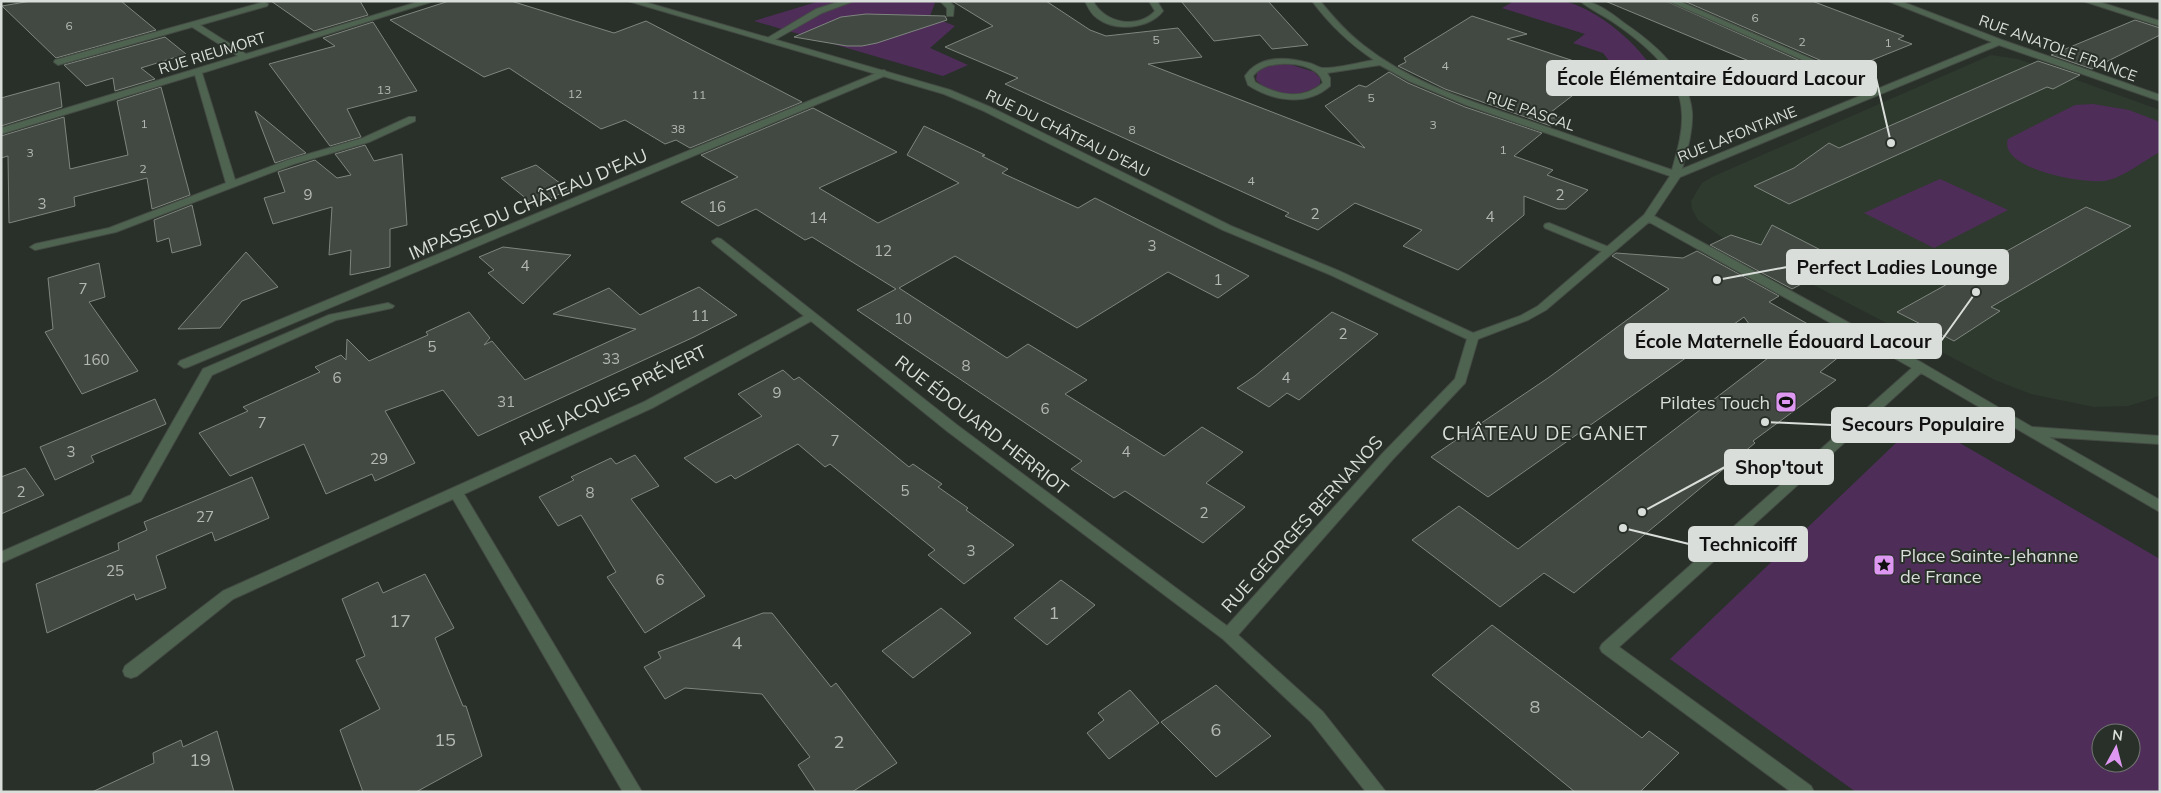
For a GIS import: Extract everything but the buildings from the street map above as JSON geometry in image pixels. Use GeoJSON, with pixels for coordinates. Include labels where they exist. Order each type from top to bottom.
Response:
{"type":"FeatureCollection","features":[{"type":"Feature","properties":{"kind":"street","name":"RUE RIEUMORT"},"geometry":{"type":"LineString","coordinates":[[1,131],[430,1]]}},
{"type":"Feature","properties":{"kind":"street","name":"RUE DU CHÂTEAU D'EAU"},"geometry":{"type":"LineString","coordinates":[[632,1],[947,92],[987,109],[1227,228],[1335,273],[1473,337]]}},
{"type":"Feature","properties":{"kind":"street"},"geometry":{"type":"LineString","coordinates":[[768,40],[819,11],[850,1]]}},
{"type":"Feature","properties":{"kind":"street"},"geometry":{"type":"LineString","coordinates":[[944,1],[951,8],[950,14]]}},
{"type":"Feature","properties":{"kind":"street"},"geometry":{"type":"LineString","coordinates":[[1089,1],[1102,18],[1110,21],[1131,23],[1156,16],[1159,11],[1153,1]]}},
{"type":"Feature","properties":{"kind":"street","name":"RUE PASCAL"},"geometry":{"type":"LineString","coordinates":[[1316,1],[1344,36],[1380,62],[1438,91],[1470,104],[1676,175]]}},
{"type":"Feature","properties":{"kind":"street"},"geometry":{"type":"LineString","coordinates":[[1584,1],[1614,18],[1647,43],[1675,76],[1683,93],[1687,111],[1684,143],[1676,175]]}},
{"type":"Feature","properties":{"kind":"street"},"geometry":{"type":"LineString","coordinates":[[1672,1],[1881,91]]}},
{"type":"Feature","properties":{"kind":"street","name":"RUE ANATOLE FRANCE"},"geometry":{"type":"LineString","coordinates":[[1892,1],[1999,42],[2160,98]]}},
{"type":"Feature","properties":{"kind":"street"},"geometry":{"type":"LineString","coordinates":[[2087,1],[2160,24]]}},
{"type":"Feature","properties":{"kind":"street"},"geometry":{"type":"LineString","coordinates":[[58,62],[264,4]]}},
{"type":"Feature","properties":{"kind":"street"},"geometry":{"type":"LineString","coordinates":[[193,24],[245,57]]}},
{"type":"Feature","properties":{"kind":"street","name":"RUE LAFONTAINE"},"geometry":{"type":"LineString","coordinates":[[1473,337],[1524,318],[1542,308],[1648,217],[1676,175],[1999,42]]}},
{"type":"Feature","properties":{"kind":"street"},"geometry":{"type":"LineString","coordinates":[[1322,71],[1327,78],[1327,84],[1322,90],[1299,96],[1271,94],[1251,83],[1249,76],[1252,70],[1260,65],[1278,62],[1299,63],[1322,71],[1380,62]]}},
{"type":"Feature","properties":{"kind":"street"},"geometry":{"type":"LineString","coordinates":[[198,72],[232,185]]}},
{"type":"Feature","properties":{"kind":"street","name":"IMPASSE DU CHÂTEAU D'EAU"},"geometry":{"type":"LineString","coordinates":[[184,364],[884,73]]}},
{"type":"Feature","properties":{"kind":"street"},"geometry":{"type":"LineString","coordinates":[[35,247],[112,230],[290,162],[366,140],[412,119]]}},
{"type":"Feature","properties":{"kind":"street"},"geometry":{"type":"LineString","coordinates":[[1648,217],[1920,367],[2160,507]]}},
{"type":"Feature","properties":{"kind":"street"},"geometry":{"type":"LineString","coordinates":[[1549,226],[1608,250]]}},
{"type":"Feature","properties":{"kind":"street","name":"RUE ÉDOUARD HERRIOT"},"geometry":{"type":"LineString","coordinates":[[717,241],[952,428],[1228,635]]}},
{"type":"Feature","properties":{"kind":"street"},"geometry":{"type":"LineString","coordinates":[[1,558],[136,498],[207,372],[333,317],[388,306]]}},
{"type":"Feature","properties":{"kind":"street","name":"RUE JACQUES PRÉVERT"},"geometry":{"type":"LineString","coordinates":[[131,671],[228,596],[455,491],[648,405],[812,316]]}},
{"type":"Feature","properties":{"kind":"street","name":"RUE GEORGES BERNANOS"},"geometry":{"type":"LineString","coordinates":[[1377,792],[1317,717],[1228,635],[1388,456],[1461,380],[1473,337]]}},
{"type":"Feature","properties":{"kind":"street"},"geometry":{"type":"LineString","coordinates":[[1805,792],[1608,648],[1920,367]]}},
{"type":"Feature","properties":{"kind":"street"},"geometry":{"type":"LineString","coordinates":[[2028,431],[2160,440]]}},
{"type":"Feature","properties":{"kind":"street"},"geometry":{"type":"LineString","coordinates":[[455,491],[633,792]]}},
{"type":"Feature","properties":{"kind":"shaded area"},"geometry":{"type":"Polygon","coordinates":[[[820,1],[931,1],[935,3],[930,16],[955,26],[930,48],[968,65],[943,76],[754,21],[820,1]]]}},
{"type":"Feature","properties":{"kind":"shaded area"},"geometry":{"type":"Polygon","coordinates":[[[1514,1],[1568,2],[1596,15],[1610,24],[1635,47],[1646,59],[1662,85],[1620,75],[1603,53],[1573,43],[1585,34],[1502,8],[1514,1]]]}},
{"type":"Feature","properties":{"kind":"shaded area"},"geometry":{"type":"Polygon","coordinates":[[[1991,55],[2018,59],[2160,110],[2160,395],[2128,406],[2094,407],[2031,394],[1995,380],[1720,236],[1698,220],[1692,209],[1691,201],[1702,183],[1712,177],[1991,55]]]}},
{"type":"Feature","properties":{"kind":"shaded area"},"geometry":{"type":"Polygon","coordinates":[[[1289,64],[1314,72],[1320,78],[1320,84],[1305,92],[1287,94],[1270,89],[1256,80],[1257,73],[1263,68],[1289,64]]]}},
{"type":"Feature","properties":{"kind":"shaded area"},"geometry":{"type":"Polygon","coordinates":[[[2093,104],[2129,110],[2160,122],[2160,152],[2122,175],[2109,180],[2098,181],[2065,178],[2047,173],[2030,167],[2016,159],[2008,150],[2008,139],[2075,105],[2093,104]]]}},
{"type":"Feature","properties":{"kind":"shaded area"},"geometry":{"type":"Polygon","coordinates":[[[1940,179],[2008,210],[1934,248],[1864,213],[1940,179]]]}},
{"type":"Feature","properties":{"kind":"shaded area","name":"Place Sainte-Jehanne de France"},"geometry":{"type":"Polygon","coordinates":[[[1920,420],[2160,559],[2160,792],[1856,792],[1670,659],[1920,420]]]}},
{"type":"Feature","properties":{"kind":"place","name":"École Élémentaire Édouard Lacour"},"geometry":{"type":"Point","coordinates":[1891,143]}},
{"type":"Feature","properties":{"kind":"place","name":"Perfect Ladies Lounge"},"geometry":{"type":"Point","coordinates":[1717,280]}},
{"type":"Feature","properties":{"kind":"place","name":"École Maternelle Édouard Lacour"},"geometry":{"type":"Point","coordinates":[1976,292]}},
{"type":"Feature","properties":{"kind":"place","name":"Pilates Touch"},"geometry":{"type":"Point","coordinates":[1786,402]}},
{"type":"Feature","properties":{"kind":"place","name":"Secours Populaire"},"geometry":{"type":"Point","coordinates":[1765,422]}},
{"type":"Feature","properties":{"kind":"place","name":"Shop'tout"},"geometry":{"type":"Point","coordinates":[1642,512]}},
{"type":"Feature","properties":{"kind":"place","name":"Technicoiff"},"geometry":{"type":"Point","coordinates":[1623,528]}},
{"type":"Feature","properties":{"kind":"place","name":"Place Sainte-Jehanne de France"},"geometry":{"type":"Point","coordinates":[1884,565]}},
{"type":"Feature","properties":{"kind":"district","name":"CHÂTEAU DE GANET"},"geometry":{"type":"Point","coordinates":[1545,433]}}]}
